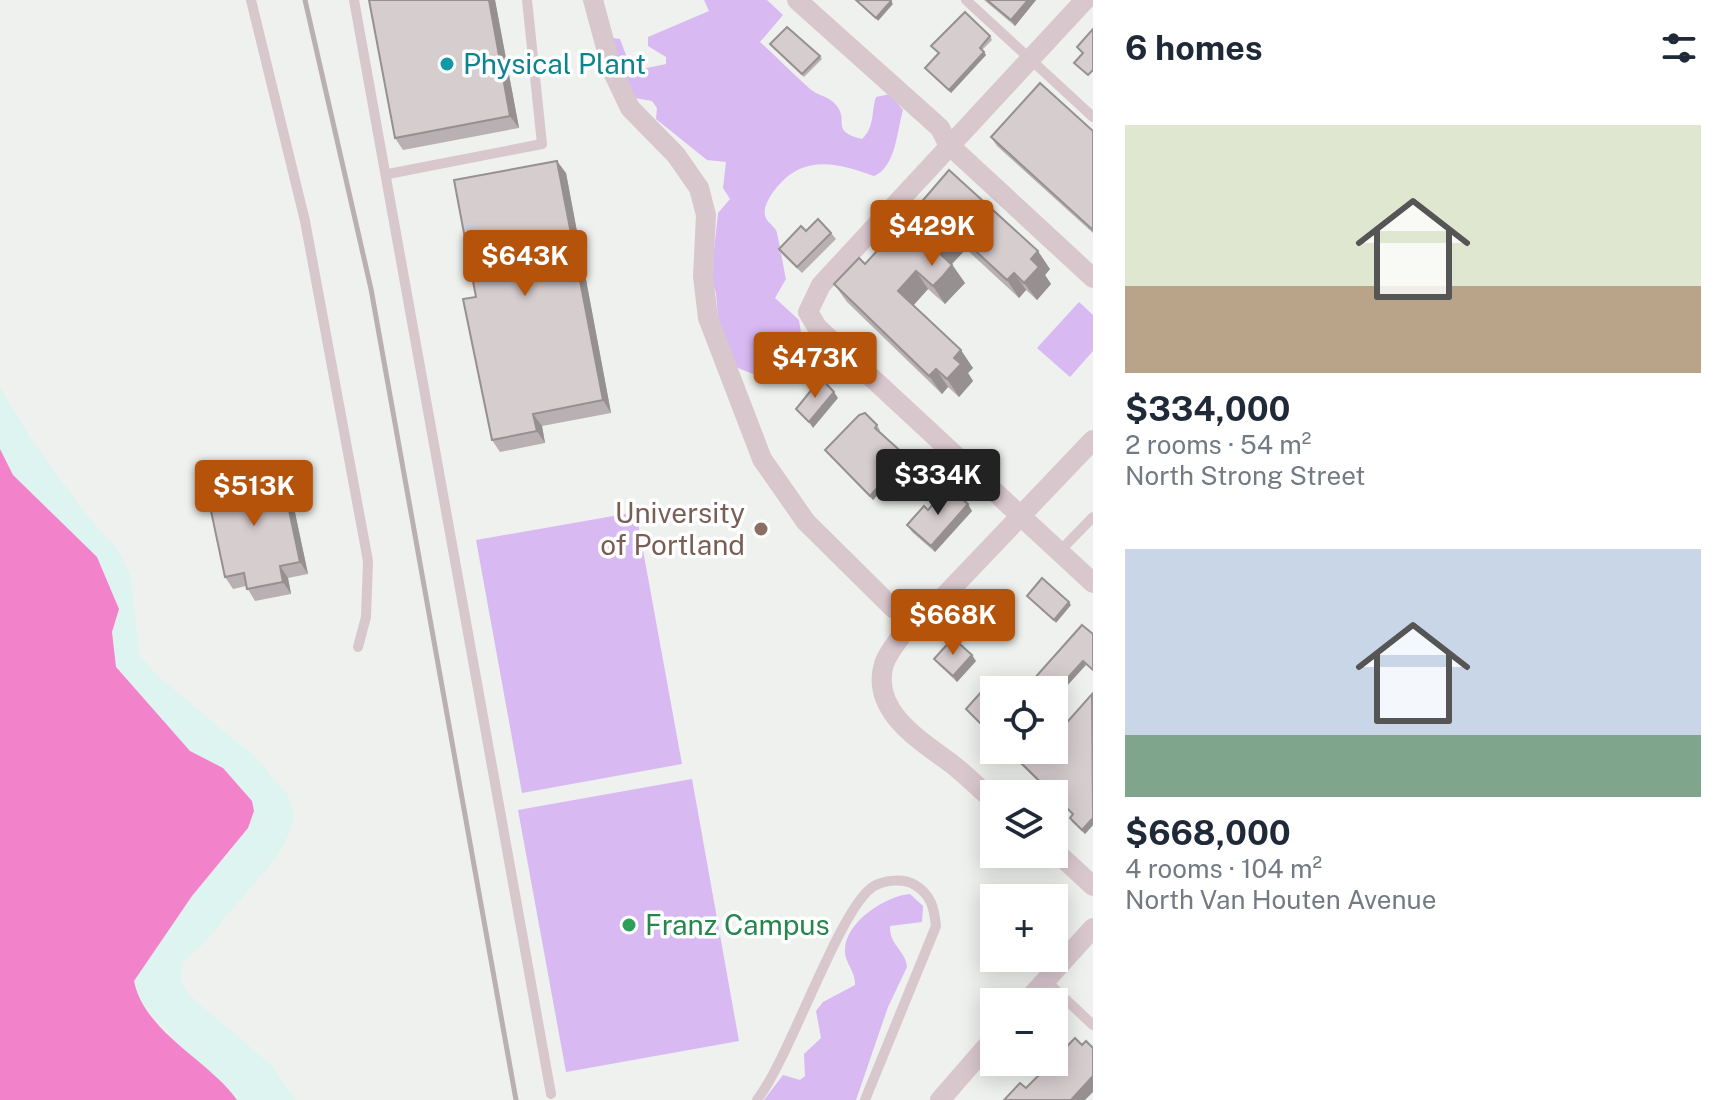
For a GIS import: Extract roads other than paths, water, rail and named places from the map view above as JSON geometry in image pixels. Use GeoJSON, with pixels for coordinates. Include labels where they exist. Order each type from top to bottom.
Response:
{"type":"FeatureCollection","features":[{"type":"Feature","properties":{"kind":"street"},"geometry":{"type":"LineString","coordinates":[[593,0],[612,70],[630,108],[676,155],[699,188],[706,215],[703,276],[708,318],[762,459],[806,522],[893,608],[910,616],[923,615],[948,595],[1093,440]]}},
{"type":"Feature","properties":{"kind":"street"},"geometry":{"type":"LineString","coordinates":[[797,0],[940,128],[948,144],[1093,278]]}},
{"type":"Feature","properties":{"kind":"street"},"geometry":{"type":"LineString","coordinates":[[1085,0],[971,126],[948,144],[821,285],[808,312],[817,327],[1093,583]]}},
{"type":"Feature","properties":{"kind":"street"},"geometry":{"type":"LineString","coordinates":[[910,616],[907,630],[884,665],[883,694],[898,720],[980,789]]}},
{"type":"Feature","properties":{"kind":"street"},"geometry":{"type":"LineString","coordinates":[[1068,863],[1093,886]]}},
{"type":"Feature","properties":{"kind":"street"},"geometry":{"type":"LineString","coordinates":[[1038,988],[1093,928]]}},
{"type":"Feature","properties":{"kind":"street"},"geometry":{"type":"LineString","coordinates":[[940,1100],[980,1054]]}},
{"type":"Feature","properties":{"kind":"lane"},"geometry":{"type":"LineString","coordinates":[[251,0],[305,221],[368,561],[366,617],[358,647]]}},
{"type":"Feature","properties":{"kind":"lane"},"geometry":{"type":"LineString","coordinates":[[354,0],[388,174],[551,1094]]}},
{"type":"Feature","properties":{"kind":"lane"},"geometry":{"type":"LineString","coordinates":[[388,174],[542,144],[527,0]]}},
{"type":"Feature","properties":{"kind":"lane"},"geometry":{"type":"LineString","coordinates":[[966,0],[1093,117]]}},
{"type":"Feature","properties":{"kind":"lane"},"geometry":{"type":"LineString","coordinates":[[1059,552],[1093,517]]}},
{"type":"Feature","properties":{"kind":"lane"},"geometry":{"type":"LineString","coordinates":[[757,1100],[787,1053],[849,916],[873,886],[901,880],[912,883],[928,895],[935,909],[936,926],[865,1100]]}},
{"type":"Feature","properties":{"kind":"lane"},"geometry":{"type":"LineString","coordinates":[[1045,980],[1093,1025]]}},
{"type":"Feature","properties":{"kind":"railway"},"geometry":{"type":"LineString","coordinates":[[305,0],[371,289],[516,1100]]}},
{"type":"Feature","properties":{"kind":"place","name":"Physical Plant"},"geometry":{"type":"Point","coordinates":[447,64]}},
{"type":"Feature","properties":{"kind":"place","name":"University of Portland"},"geometry":{"type":"Point","coordinates":[761,529]}},
{"type":"Feature","properties":{"kind":"place","name":"Franz Campus"},"geometry":{"type":"Point","coordinates":[629,925]}}]}
